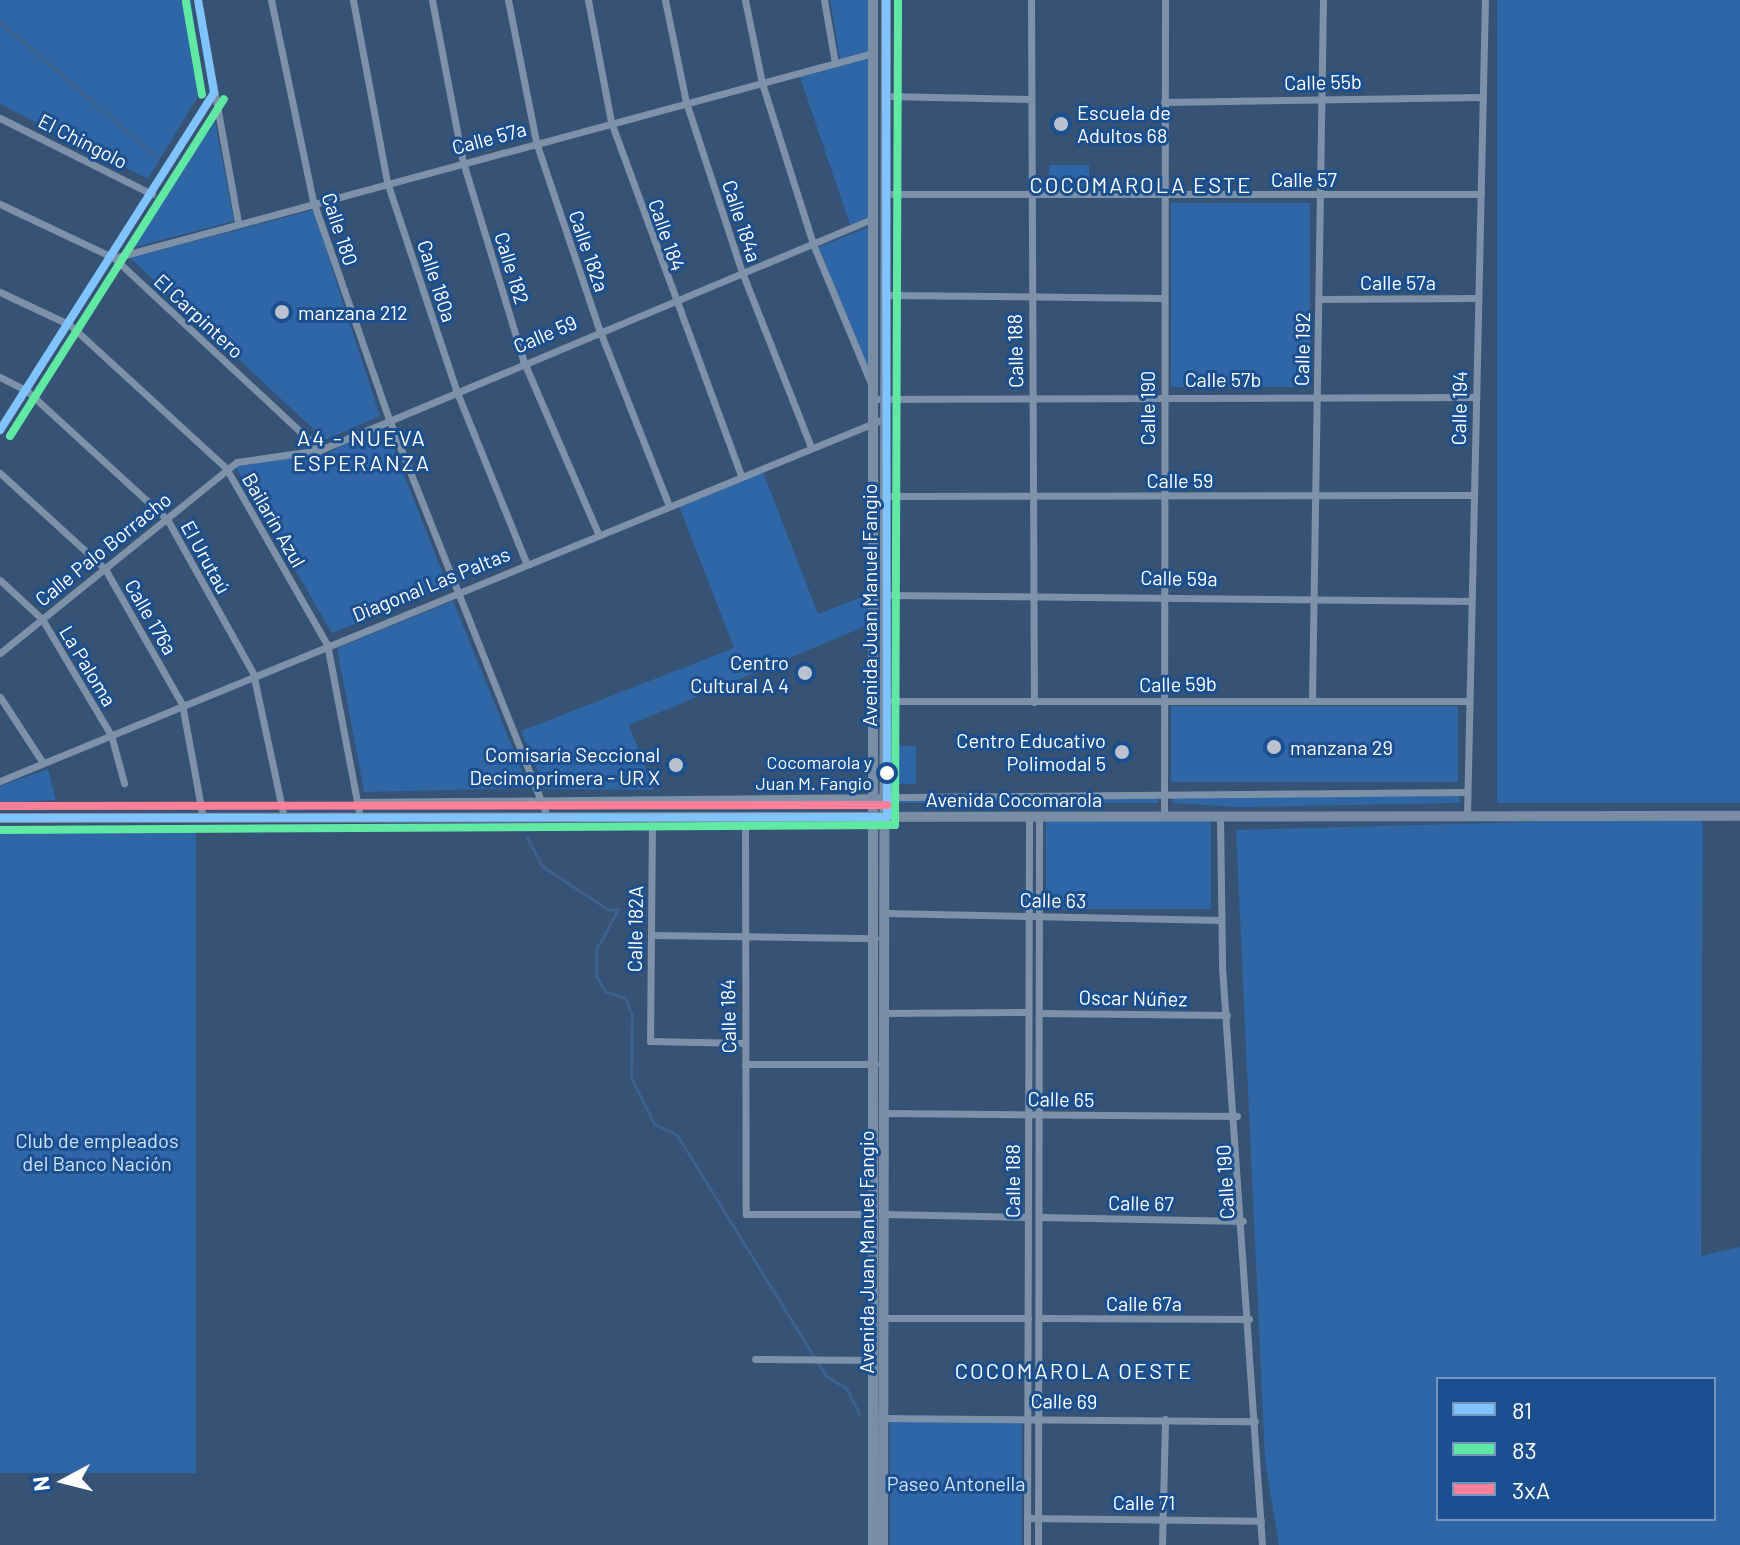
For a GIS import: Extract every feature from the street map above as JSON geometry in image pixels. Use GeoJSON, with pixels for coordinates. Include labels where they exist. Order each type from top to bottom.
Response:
{"type":"FeatureCollection","features":[{"type":"Feature","properties":{"kind":"main road","name":"Avenida Juan Manuel Fangio"},"geometry":{"type":"LineString","coordinates":[[873,0],[879,397],[887,496],[887,701],[881,793]]}},
{"type":"Feature","properties":{"kind":"main road","name":"Avenida Juan Manuel Fangio"},"geometry":{"type":"LineString","coordinates":[[879,397],[887,295],[886,0]]}},
{"type":"Feature","properties":{"kind":"main road","name":"Avenida Juan Manuel Fangio"},"geometry":{"type":"LineString","coordinates":[[881,418],[884,1113],[873,1360],[883,1545]]}},
{"type":"Feature","properties":{"kind":"main road","name":"Avenida Cocomarola"},"geometry":{"type":"LineString","coordinates":[[0,818],[1740,816]]}},
{"type":"Feature","properties":{"kind":"main road","name":"Avenida Juan Manuel Fangio"},"geometry":{"type":"LineString","coordinates":[[873,1545],[883,1318],[875,1064],[875,938],[881,817]]}},
{"type":"Feature","properties":{"kind":"street"},"geometry":{"type":"LineString","coordinates":[[198,0],[238,222]]}},
{"type":"Feature","properties":{"kind":"street","name":"Calle 180"},"geometry":{"type":"LineString","coordinates":[[271,0],[313,201],[389,419],[455,592],[547,817]]}},
{"type":"Feature","properties":{"kind":"street","name":"Calle 180a"},"geometry":{"type":"LineString","coordinates":[[353,0],[387,182],[456,390],[526,562]]}},
{"type":"Feature","properties":{"kind":"street","name":"Calle 182"},"geometry":{"type":"LineString","coordinates":[[432,0],[463,162],[523,360],[598,533]]}},
{"type":"Feature","properties":{"kind":"street","name":"Calle 182a"},"geometry":{"type":"LineString","coordinates":[[508,0],[536,142],[599,329],[668,503]]}},
{"type":"Feature","properties":{"kind":"street","name":"Calle 184"},"geometry":{"type":"LineString","coordinates":[[588,0],[611,122],[672,301],[740,473]]}},
{"type":"Feature","properties":{"kind":"street","name":"Calle 184a"},"geometry":{"type":"LineString","coordinates":[[665,0],[686,102],[742,272],[810,445]]}},
{"type":"Feature","properties":{"kind":"street"},"geometry":{"type":"LineString","coordinates":[[745,0],[762,83],[813,244],[879,397]]}},
{"type":"Feature","properties":{"kind":"street"},"geometry":{"type":"LineString","coordinates":[[824,0],[835,63]]}},
{"type":"Feature","properties":{"kind":"street","name":"Calle 188"},"geometry":{"type":"LineString","coordinates":[[1031,0],[1034,702]]}},
{"type":"Feature","properties":{"kind":"street","name":"Calle 190"},"geometry":{"type":"LineString","coordinates":[[1164,816],[1162,298],[1165,0]]}},
{"type":"Feature","properties":{"kind":"street","name":"Calle 192"},"geometry":{"type":"LineString","coordinates":[[1312,699],[1319,299],[1318,97],[1323,0]]}},
{"type":"Feature","properties":{"kind":"street","name":"Calle 194"},"geometry":{"type":"LineString","coordinates":[[1467,816],[1485,0]]}},
{"type":"Feature","properties":{"kind":"street","name":"Calle 57a"},"geometry":{"type":"LineString","coordinates":[[114,258],[313,201],[873,53]]}},
{"type":"Feature","properties":{"kind":"street"},"geometry":{"type":"LineString","coordinates":[[0,430],[114,258],[214,93]]}},
{"type":"Feature","properties":{"kind":"street"},"geometry":{"type":"LineString","coordinates":[[886,96],[1031,99]]}},
{"type":"Feature","properties":{"kind":"street","name":"Calle 55b"},"geometry":{"type":"LineString","coordinates":[[1164,102],[1318,97],[1482,97]]}},
{"type":"Feature","properties":{"kind":"street","name":"El Chingolo"},"geometry":{"type":"LineString","coordinates":[[0,118],[152,194]]}},
{"type":"Feature","properties":{"kind":"street","name":"Calle 57"},"geometry":{"type":"LineString","coordinates":[[887,194],[1031,197],[1481,194]]}},
{"type":"Feature","properties":{"kind":"street","name":"El Carpintero"},"geometry":{"type":"LineString","coordinates":[[0,204],[114,258],[320,450]]}},
{"type":"Feature","properties":{"kind":"street","name":"Calle 59"},"geometry":{"type":"LineString","coordinates":[[226,468],[320,450],[523,360],[874,218]]}},
{"type":"Feature","properties":{"kind":"street","name":"Bailarín Azul"},"geometry":{"type":"LineString","coordinates":[[0,292],[70,325],[226,468],[327,644],[360,817]]}},
{"type":"Feature","properties":{"kind":"street"},"geometry":{"type":"LineString","coordinates":[[887,295],[1030,299],[1162,298]]}},
{"type":"Feature","properties":{"kind":"street","name":"Calle 57a"},"geometry":{"type":"LineString","coordinates":[[1319,299],[1477,298]]}},
{"type":"Feature","properties":{"kind":"street","name":"El Urutaú"},"geometry":{"type":"LineString","coordinates":[[0,377],[26,390],[167,519],[253,673],[284,818]]}},
{"type":"Feature","properties":{"kind":"street","name":"Calle 57b"},"geometry":{"type":"LineString","coordinates":[[879,397],[1475,397]]}},
{"type":"Feature","properties":{"kind":"street","name":"Diagonal Las Paltas"},"geometry":{"type":"LineString","coordinates":[[0,781],[253,673],[881,418]]}},
{"type":"Feature","properties":{"kind":"street","name":"Calle Palo Borracho"},"geometry":{"type":"LineString","coordinates":[[0,653],[226,468]]}},
{"type":"Feature","properties":{"kind":"street","name":"Calle 176a"},"geometry":{"type":"LineString","coordinates":[[0,473],[105,569],[182,704],[203,818]]}},
{"type":"Feature","properties":{"kind":"street","name":"Calle 59"},"geometry":{"type":"LineString","coordinates":[[887,496],[1474,495]]}},
{"type":"Feature","properties":{"kind":"street","name":"La Paloma"},"geometry":{"type":"LineString","coordinates":[[0,580],[42,619],[111,735],[124,783]]}},
{"type":"Feature","properties":{"kind":"street","name":"Calle 59a"},"geometry":{"type":"LineString","coordinates":[[887,595],[1164,594],[1471,601]]}},
{"type":"Feature","properties":{"kind":"street"},"geometry":{"type":"LineString","coordinates":[[0,697],[43,763]]}},
{"type":"Feature","properties":{"kind":"street","name":"Calle 59b"},"geometry":{"type":"LineString","coordinates":[[887,701],[1469,701]]}},
{"type":"Feature","properties":{"kind":"street"},"geometry":{"type":"LineString","coordinates":[[357,802],[539,796],[1467,792]]}},
{"type":"Feature","properties":{"kind":"street","name":"Calle 190"},"geometry":{"type":"LineString","coordinates":[[1220,816],[1221,920],[1237,1116],[1262,1545]]}},
{"type":"Feature","properties":{"kind":"street","name":"Calle 182A"},"geometry":{"type":"LineString","coordinates":[[652,817],[650,1041],[744,1043]]}},
{"type":"Feature","properties":{"kind":"street","name":"Calle 184"},"geometry":{"type":"LineString","coordinates":[[745,817],[746,1214],[879,1214]]}},
{"type":"Feature","properties":{"kind":"street","name":"Calle 188"},"geometry":{"type":"LineString","coordinates":[[1027,1545],[1028,915],[1034,817]]}},
{"type":"Feature","properties":{"kind":"street","name":"Calle 188"},"geometry":{"type":"LineString","coordinates":[[1034,817],[1040,915],[1038,1545]]}},
{"type":"Feature","properties":{"kind":"street","name":"Calle 63"},"geometry":{"type":"LineString","coordinates":[[884,913],[1221,920]]}},
{"type":"Feature","properties":{"kind":"street"},"geometry":{"type":"LineString","coordinates":[[651,935],[875,938]]}},
{"type":"Feature","properties":{"kind":"street"},"geometry":{"type":"LineString","coordinates":[[884,1013],[1028,1012]]}},
{"type":"Feature","properties":{"kind":"street","name":"Oscar Núñez"},"geometry":{"type":"LineString","coordinates":[[1039,1013],[1227,1015]]}},
{"type":"Feature","properties":{"kind":"street"},"geometry":{"type":"LineString","coordinates":[[745,1064],[875,1064]]}},
{"type":"Feature","properties":{"kind":"street","name":"Calle 65"},"geometry":{"type":"LineString","coordinates":[[884,1113],[1237,1116]]}},
{"type":"Feature","properties":{"kind":"street"},"geometry":{"type":"LineString","coordinates":[[879,1214],[1028,1217]]}},
{"type":"Feature","properties":{"kind":"street","name":"Calle 67"},"geometry":{"type":"LineString","coordinates":[[1039,1217],[1243,1221]]}},
{"type":"Feature","properties":{"kind":"street"},"geometry":{"type":"LineString","coordinates":[[883,1318],[1028,1318]]}},
{"type":"Feature","properties":{"kind":"street","name":"Calle 67a"},"geometry":{"type":"LineString","coordinates":[[1039,1318],[1249,1319]]}},
{"type":"Feature","properties":{"kind":"street"},"geometry":{"type":"LineString","coordinates":[[755,1359],[873,1360]]}},
{"type":"Feature","properties":{"kind":"street","name":"Calle 69"},"geometry":{"type":"LineString","coordinates":[[878,1418],[1255,1421]]}},
{"type":"Feature","properties":{"kind":"street"},"geometry":{"type":"LineString","coordinates":[[1162,1545],[1165,1419]]}},
{"type":"Feature","properties":{"kind":"street","name":"Calle 71"},"geometry":{"type":"LineString","coordinates":[[1027,1518],[1162,1517],[1261,1521]]}},
{"type":"Feature","properties":{"kind":"green space"},"geometry":{"type":"Polygon","coordinates":[[[0,0],[191,0],[203,88],[148,179],[0,104],[0,0]]]}},
{"type":"Feature","properties":{"kind":"green space"},"geometry":{"type":"Polygon","coordinates":[[[830,0],[869,0],[870,51],[840,60],[830,0]]]}},
{"type":"Feature","properties":{"kind":"green space"},"geometry":{"type":"Polygon","coordinates":[[[1497,0],[1740,0],[1740,803],[1497,803],[1497,0]]]}},
{"type":"Feature","properties":{"kind":"green space"},"geometry":{"type":"Polygon","coordinates":[[[870,58],[871,216],[850,225],[800,77],[870,58]]]}},
{"type":"Feature","properties":{"kind":"green space"},"geometry":{"type":"Polygon","coordinates":[[[213,111],[234,221],[127,249],[213,111]]]}},
{"type":"Feature","properties":{"kind":"green space"},"geometry":{"type":"Polygon","coordinates":[[[1049,165],[1089,165],[1089,187],[1049,187],[1049,165]]]}},
{"type":"Feature","properties":{"kind":"green space"},"geometry":{"type":"Polygon","coordinates":[[[1171,203],[1310,203],[1310,387],[1171,387],[1171,203]]]}},
{"type":"Feature","properties":{"kind":"green space"},"geometry":{"type":"Polygon","coordinates":[[[313,210],[380,416],[325,440],[130,258],[313,210]]]}},
{"type":"Feature","properties":{"kind":"green space"},"geometry":{"type":"Polygon","coordinates":[[[871,226],[871,381],[819,247],[871,226]]]}},
{"type":"Feature","properties":{"kind":"green space"},"geometry":{"type":"Polygon","coordinates":[[[385,426],[448,587],[332,633],[235,466],[327,453],[385,426]]]}},
{"type":"Feature","properties":{"kind":"green space"},"geometry":{"type":"Polygon","coordinates":[[[763,472],[818,614],[870,594],[871,624],[629,725],[654,790],[545,789],[521,731],[734,648],[679,506],[763,472]]]}},
{"type":"Feature","properties":{"kind":"green space"},"geometry":{"type":"Polygon","coordinates":[[[453,601],[529,788],[364,792],[337,648],[453,601]]]}},
{"type":"Feature","properties":{"kind":"green space"},"geometry":{"type":"Polygon","coordinates":[[[1171,706],[1458,706],[1458,782],[1171,782],[1171,706]]]}},
{"type":"Feature","properties":{"kind":"green space"},"geometry":{"type":"Polygon","coordinates":[[[895,746],[916,746],[916,784],[895,784],[895,746]]]}},
{"type":"Feature","properties":{"kind":"green space"},"geometry":{"type":"Polygon","coordinates":[[[48,769],[56,800],[0,803],[0,786],[48,769]]]}},
{"type":"Feature","properties":{"kind":"green space"},"geometry":{"type":"Polygon","coordinates":[[[900,796],[1158,796],[1158,803],[900,803],[900,796]]]}},
{"type":"Feature","properties":{"kind":"green space"},"geometry":{"type":"Polygon","coordinates":[[[1459,796],[1460,803],[1239,807],[1173,803],[1172,798],[1459,796]]]}},
{"type":"Feature","properties":{"kind":"green space"},"geometry":{"type":"Polygon","coordinates":[[[870,798],[871,804],[381,809],[380,802],[870,798]]]}},
{"type":"Feature","properties":{"kind":"green space"},"geometry":{"type":"Polygon","coordinates":[[[1703,817],[1701,1256],[1740,1247],[1740,1545],[1279,1545],[1265,1461],[1236,830],[1703,817]]]}},
{"type":"Feature","properties":{"kind":"green space"},"geometry":{"type":"Polygon","coordinates":[[[1046,821],[1211,821],[1211,909],[1046,909],[1046,821]]]}},
{"type":"Feature","properties":{"kind":"green space","name":"Club de empleados del Banco Nación"},"geometry":{"type":"Polygon","coordinates":[[[0,831],[196,831],[196,1473],[0,1473],[0,831]]]}},
{"type":"Feature","properties":{"kind":"green space","name":"Paseo Antonella"},"geometry":{"type":"Polygon","coordinates":[[[890,1422],[1022,1422],[1022,1545],[890,1545],[890,1422]]]}},
{"type":"Feature","properties":{"kind":"waterway"},"geometry":{"type":"LineString","coordinates":[[0,22],[158,158]]}},
{"type":"Feature","properties":{"kind":"waterway"},"geometry":{"type":"LineString","coordinates":[[527,837],[542,866],[609,910],[618,909],[596,950],[596,976],[605,991],[625,998],[632,1015],[631,1078],[654,1124],[677,1135],[826,1376],[846,1388],[859,1414]]}},
{"type":"Feature","properties":{"kind":"transit line","name":"81"},"geometry":{"type":"LineString","coordinates":[[198,0],[214,93]]}},
{"type":"Feature","properties":{"kind":"transit line","name":"81"},"geometry":{"type":"LineString","coordinates":[[886,0],[887,817]]}},
{"type":"Feature","properties":{"kind":"transit line","name":"83"},"geometry":{"type":"LineString","coordinates":[[0,830],[895,825],[898,0]]}},
{"type":"Feature","properties":{"kind":"transit line","name":"83"},"geometry":{"type":"LineString","coordinates":[[186,2],[202,95]]}},
{"type":"Feature","properties":{"kind":"transit line","name":"81"},"geometry":{"type":"LineString","coordinates":[[0,430],[214,93]]}},
{"type":"Feature","properties":{"kind":"transit line","name":"83"},"geometry":{"type":"LineString","coordinates":[[10,436],[224,99]]}},
{"type":"Feature","properties":{"kind":"transit line","name":"3xA"},"geometry":{"type":"LineString","coordinates":[[0,806],[887,805]]}},
{"type":"Feature","properties":{"kind":"transit line","name":"81"},"geometry":{"type":"LineString","coordinates":[[0,818],[887,817]]}},
{"type":"Feature","properties":{"kind":"place","name":"Escuela de Adultos 68"},"geometry":{"type":"Point","coordinates":[1061,124]}},
{"type":"Feature","properties":{"kind":"place","name":"manzana 212"},"geometry":{"type":"Point","coordinates":[282,312]}},
{"type":"Feature","properties":{"kind":"place","name":"Centro Cultural A 4"},"geometry":{"type":"Point","coordinates":[805,673]}},
{"type":"Feature","properties":{"kind":"place","name":"manzana 29"},"geometry":{"type":"Point","coordinates":[1274,747]}},
{"type":"Feature","properties":{"kind":"place","name":"Centro Educativo Polimodal 5"},"geometry":{"type":"Point","coordinates":[1122,752]}},
{"type":"Feature","properties":{"kind":"place","name":"Comisaría Seccional Decimoprimera - UR X"},"geometry":{"type":"Point","coordinates":[676,765]}},
{"type":"Feature","properties":{"kind":"place","name":"Cocomarola y Juan M. Fangio"},"geometry":{"type":"Point","coordinates":[887,773]}},
{"type":"Feature","properties":{"kind":"district","name":"COCOMAROLA ESTE"},"geometry":{"type":"Point","coordinates":[1141,185]}},
{"type":"Feature","properties":{"kind":"district","name":"A4 - NUEVA ESPERANZA"},"geometry":{"type":"Point","coordinates":[362,450]}},
{"type":"Feature","properties":{"kind":"district","name":"COCOMAROLA OESTE"},"geometry":{"type":"Point","coordinates":[1074,1371]}}]}
